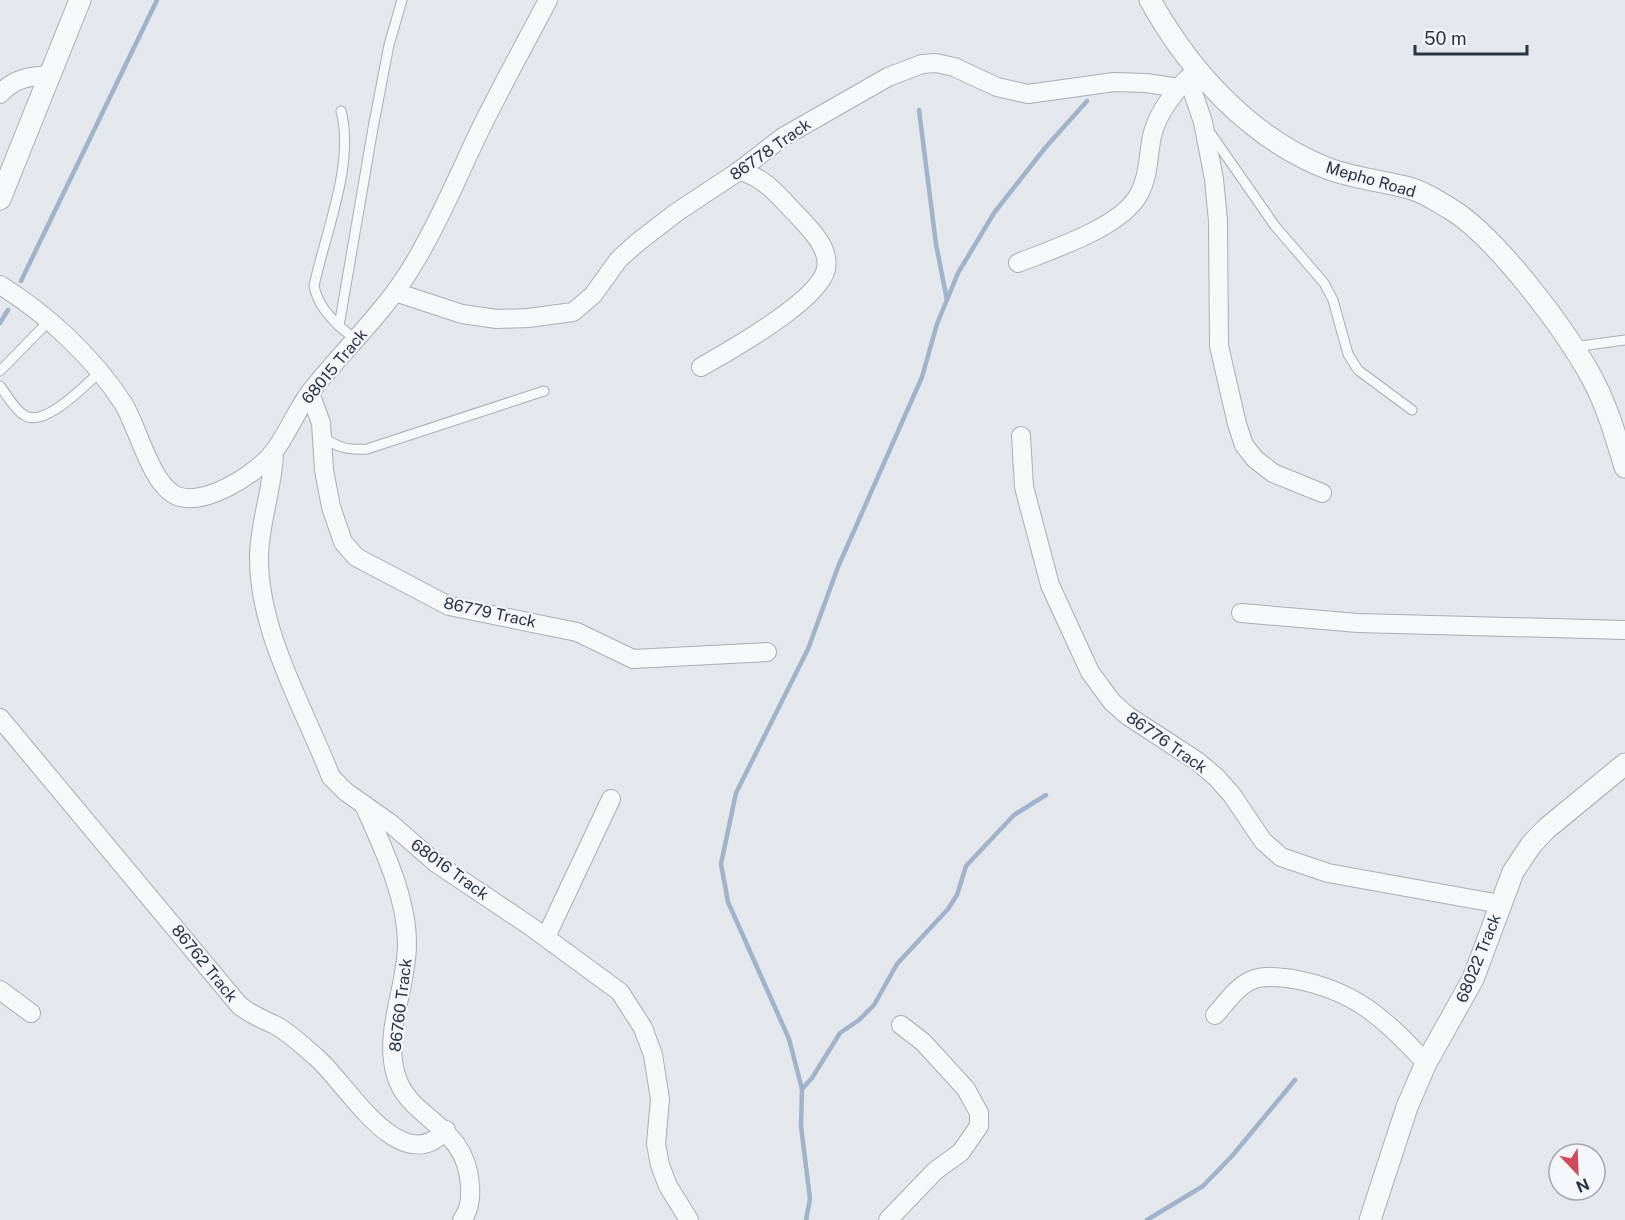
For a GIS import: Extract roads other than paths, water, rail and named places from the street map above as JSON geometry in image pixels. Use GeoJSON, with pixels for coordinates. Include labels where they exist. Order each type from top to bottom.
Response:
{"type":"FeatureCollection","features":[{"type":"Feature","properties":{"kind":"street"},"geometry":{"type":"LineString","coordinates":[[0,199],[80,0]]}},
{"type":"Feature","properties":{"kind":"street","name":"68015 Track"},"geometry":{"type":"LineString","coordinates":[[0,285],[48,322],[100,372],[124,405],[162,484],[173,495],[186,499],[224,489],[260,466],[274,452],[310,393],[395,292],[432,232],[489,112],[548,0]]}},
{"type":"Feature","properties":{"kind":"street","name":"Mepho Road"},"geometry":{"type":"LineString","coordinates":[[1150,0],[1180,49],[1188,78],[1294,153],[1330,169],[1411,188],[1451,209],[1481,232],[1506,259],[1573,347],[1607,409],[1625,467]]}},
{"type":"Feature","properties":{"kind":"street","name":"86778 Track"},"geometry":{"type":"LineString","coordinates":[[395,292],[462,314],[497,319],[573,312],[592,296],[619,259],[677,212],[739,171],[800,125],[852,99],[888,77],[922,64],[936,63],[954,67],[997,87],[1028,94],[1114,82],[1146,83],[1188,78]]}},
{"type":"Feature","properties":{"kind":"street"},"geometry":{"type":"LineString","coordinates":[[0,94],[7,86],[20,79],[32,75],[51,75]]}},
{"type":"Feature","properties":{"kind":"street"},"geometry":{"type":"LineString","coordinates":[[1188,78],[1203,122],[1218,203],[1219,346],[1237,424],[1244,445],[1255,459],[1273,473],[1322,493]]}},
{"type":"Feature","properties":{"kind":"street"},"geometry":{"type":"LineString","coordinates":[[1018,263],[1093,231],[1129,209],[1139,194],[1146,174],[1158,119],[1188,78]]}},
{"type":"Feature","properties":{"kind":"street"},"geometry":{"type":"LineString","coordinates":[[701,367],[778,319],[818,283],[825,272],[826,261],[823,249],[808,227],[760,178],[739,171]]}},
{"type":"Feature","properties":{"kind":"street","name":"86779 Track"},"geometry":{"type":"LineString","coordinates":[[310,393],[322,436],[324,470],[343,542],[356,557],[385,570],[429,597],[449,606],[577,633],[633,659],[766,652]]}},
{"type":"Feature","properties":{"kind":"street","name":"86776 Track"},"geometry":{"type":"LineString","coordinates":[[1021,436],[1024,487],[1047,579],[1090,672],[1112,702],[1128,716],[1197,761],[1216,777],[1232,795],[1263,841],[1281,857],[1328,873],[1500,904]]}},
{"type":"Feature","properties":{"kind":"street","name":"68016 Track"},"geometry":{"type":"LineString","coordinates":[[274,452],[272,489],[260,536],[263,604],[278,651],[332,777],[346,792],[364,803],[436,863],[546,937],[620,992],[643,1028],[657,1077],[660,1099],[657,1144],[660,1165],[668,1186],[690,1220]]}},
{"type":"Feature","properties":{"kind":"street"},"geometry":{"type":"LineString","coordinates":[[1241,613],[1358,623],[1447,624],[1570,631],[1625,630]]}},
{"type":"Feature","properties":{"kind":"street","name":"86762 Track"},"geometry":{"type":"LineString","coordinates":[[0,718],[239,1005],[249,1014],[286,1032],[318,1059],[384,1131],[404,1143],[425,1146],[439,1138],[446,1130]]}},
{"type":"Feature","properties":{"kind":"street","name":"68022 Track"},"geometry":{"type":"LineString","coordinates":[[1370,1220],[1393,1146],[1426,1063],[1473,980],[1513,872],[1531,845],[1554,822],[1625,764]]}},
{"type":"Feature","properties":{"kind":"street"},"geometry":{"type":"LineString","coordinates":[[546,937],[611,799]]}},
{"type":"Feature","properties":{"kind":"street","name":"86760 Track"},"geometry":{"type":"LineString","coordinates":[[364,803],[396,887],[407,943],[395,1024],[393,1066],[406,1095],[446,1130],[463,1155],[469,1174],[469,1204],[462,1220]]}},
{"type":"Feature","properties":{"kind":"street"},"geometry":{"type":"LineString","coordinates":[[1215,1015],[1243,985],[1252,980],[1264,977],[1286,978],[1315,983],[1367,1006],[1387,1022],[1426,1063]]}},
{"type":"Feature","properties":{"kind":"street"},"geometry":{"type":"LineString","coordinates":[[0,990],[31,1013]]}},
{"type":"Feature","properties":{"kind":"street"},"geometry":{"type":"LineString","coordinates":[[888,1220],[935,1171],[961,1152],[979,1126],[979,1113],[966,1089],[923,1042],[901,1025]]}},
{"type":"Feature","properties":{"kind":"lane"},"geometry":{"type":"LineString","coordinates":[[339,326],[389,45],[402,0]]}},
{"type":"Feature","properties":{"kind":"lane"},"geometry":{"type":"LineString","coordinates":[[341,111],[346,145],[314,286],[316,298],[324,311],[356,340]]}},
{"type":"Feature","properties":{"kind":"lane"},"geometry":{"type":"LineString","coordinates":[[1203,122],[1254,199],[1324,283],[1333,300],[1348,354],[1358,370],[1412,410]]}},
{"type":"Feature","properties":{"kind":"lane"},"geometry":{"type":"LineString","coordinates":[[0,371],[48,322]]}},
{"type":"Feature","properties":{"kind":"lane"},"geometry":{"type":"LineString","coordinates":[[1573,347],[1625,340]]}},
{"type":"Feature","properties":{"kind":"lane"},"geometry":{"type":"LineString","coordinates":[[0,386],[24,415],[33,419],[49,414],[100,372]]}},
{"type":"Feature","properties":{"kind":"lane"},"geometry":{"type":"LineString","coordinates":[[322,436],[343,449],[367,449],[544,391]]}},
{"type":"Feature","properties":{"kind":"waterway"},"geometry":{"type":"LineString","coordinates":[[21,281],[157,0]]}},
{"type":"Feature","properties":{"kind":"waterway"},"geometry":{"type":"LineString","coordinates":[[806,1220],[810,1199],[801,1126],[802,1089],[789,1039],[728,902],[721,864],[736,793],[808,649],[838,567],[922,377],[937,324],[958,273],[994,213],[1045,148],[1087,101]]}},
{"type":"Feature","properties":{"kind":"waterway"},"geometry":{"type":"LineString","coordinates":[[919,110],[936,244],[947,300]]}},
{"type":"Feature","properties":{"kind":"waterway"},"geometry":{"type":"LineString","coordinates":[[0,323],[8,310]]}},
{"type":"Feature","properties":{"kind":"waterway"},"geometry":{"type":"LineString","coordinates":[[802,1089],[812,1078],[840,1033],[859,1020],[874,1005],[897,964],[948,909],[957,895],[966,866],[1014,815],[1046,795]]}},
{"type":"Feature","properties":{"kind":"waterway"},"geometry":{"type":"LineString","coordinates":[[1147,1220],[1203,1186],[1232,1156],[1295,1080]]}}]}
